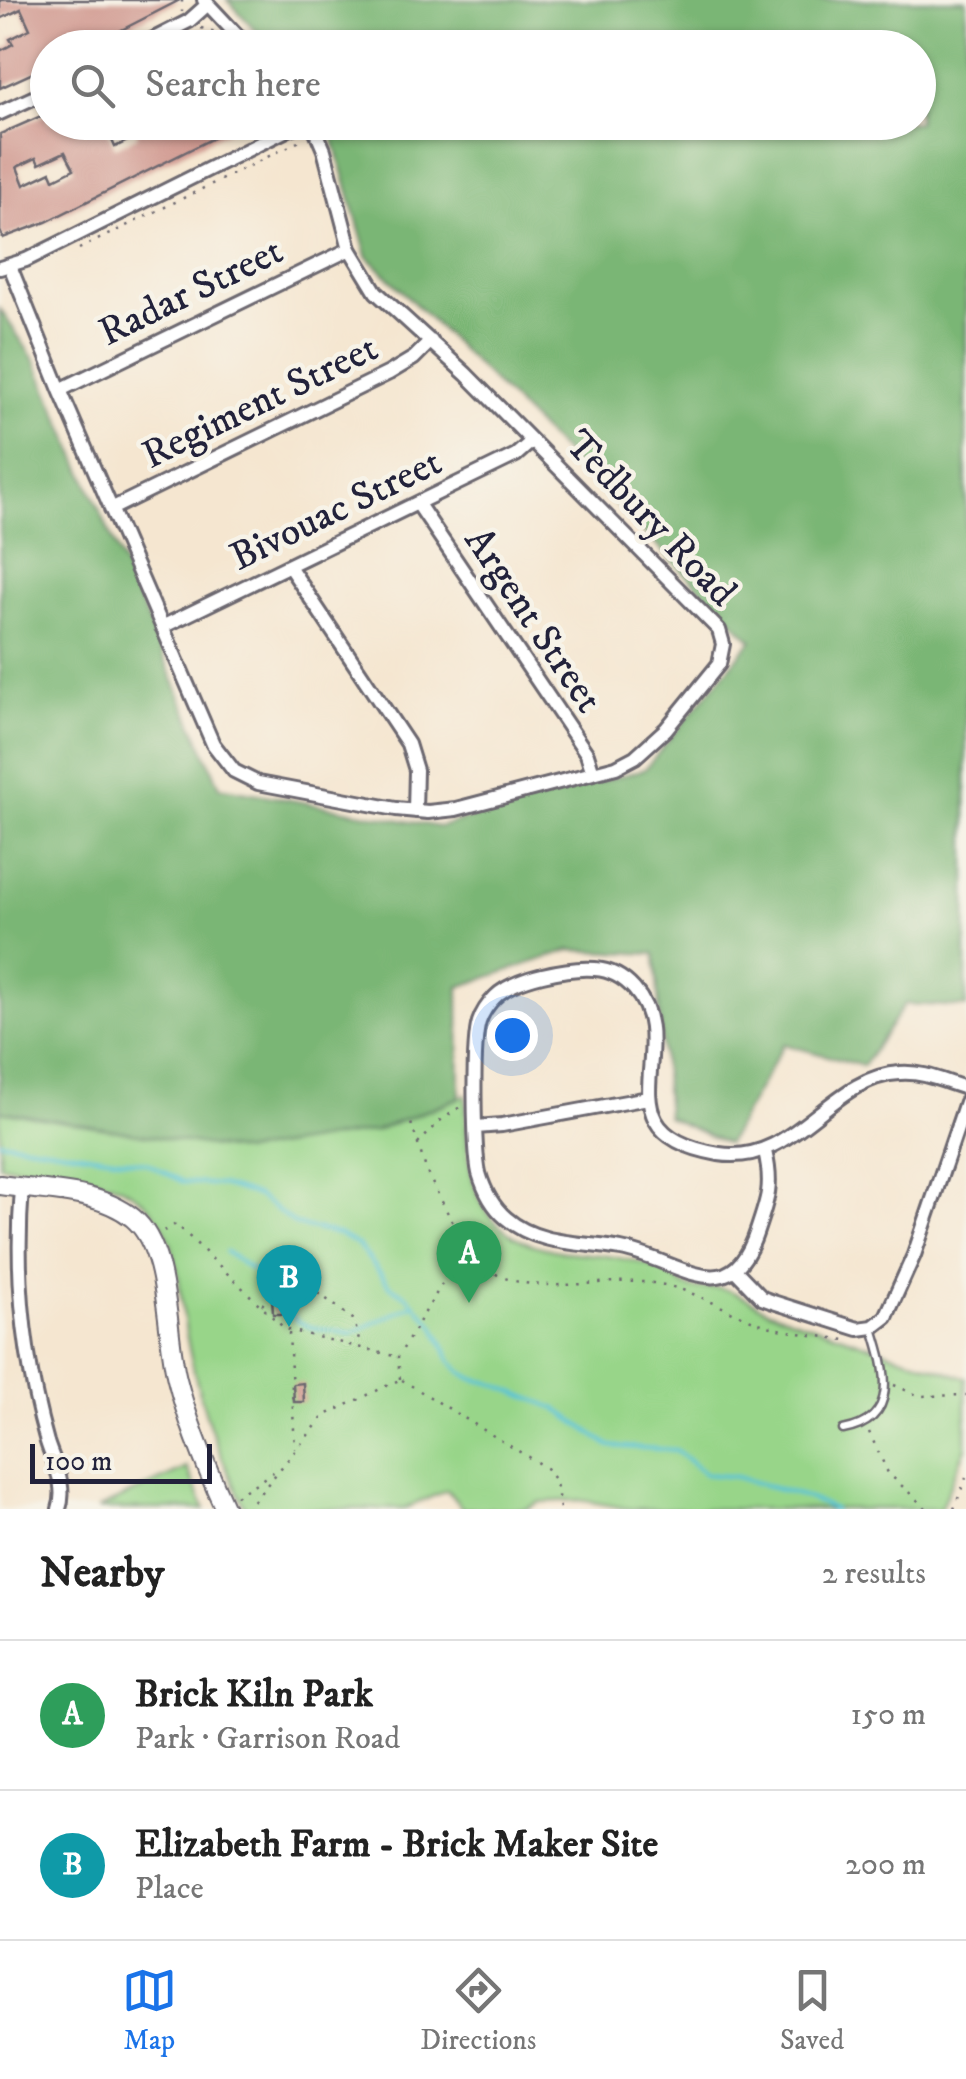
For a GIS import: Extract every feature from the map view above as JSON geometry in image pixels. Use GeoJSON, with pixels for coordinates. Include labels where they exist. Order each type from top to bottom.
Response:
{"type":"FeatureCollection","features":[{"type":"Feature","properties":{"kind":"street"},"geometry":{"type":"LineString","coordinates":[[171,30],[193,19],[206,2],[232,30]]}},
{"type":"Feature","properties":{"kind":"street"},"geometry":{"type":"LineString","coordinates":[[0,113],[30,99]]}},
{"type":"Feature","properties":{"kind":"street"},"geometry":{"type":"LineString","coordinates":[[5,267],[266,140]]}},
{"type":"Feature","properties":{"kind":"street","name":"Tedbury Road"},"geometry":{"type":"LineString","coordinates":[[5,267],[212,744],[234,771],[258,783],[416,811],[456,809],[627,762],[657,739],[719,664],[723,644],[716,625],[376,292],[350,249],[320,140]]}},
{"type":"Feature","properties":{"kind":"street","name":"Radar Street"},"geometry":{"type":"LineString","coordinates":[[60,390],[350,249]]}},
{"type":"Feature","properties":{"kind":"street","name":"Regiment Street"},"geometry":{"type":"LineString","coordinates":[[111,509],[390,373],[431,342]]}},
{"type":"Feature","properties":{"kind":"street","name":"Bivouac Street"},"geometry":{"type":"LineString","coordinates":[[162,627],[516,455],[532,441]]}},
{"type":"Feature","properties":{"kind":"street","name":"Argent Street"},"geometry":{"type":"LineString","coordinates":[[418,504],[588,754],[593,773]]}},
{"type":"Feature","properties":{"kind":"street"},"geometry":{"type":"LineString","coordinates":[[288,566],[408,744],[416,770],[416,811]]}},
{"type":"Feature","properties":{"kind":"street"},"geometry":{"type":"LineString","coordinates":[[765,1151],[770,1190],[748,1257],[736,1271],[713,1277],[630,1251],[550,1240],[526,1232],[506,1218],[486,1191],[477,1160],[476,1035],[488,1005],[502,990],[519,982],[582,969],[602,970],[621,978],[644,1001],[652,1033],[648,1098],[658,1125],[676,1140],[724,1155],[765,1151],[880,1076],[922,1074],[966,1088]]}},
{"type":"Feature","properties":{"kind":"street"},"geometry":{"type":"LineString","coordinates":[[476,1126],[502,1125],[648,1098]]}},
{"type":"Feature","properties":{"kind":"street"},"geometry":{"type":"LineString","coordinates":[[736,1271],[762,1298],[875,1333],[891,1310],[914,1256],[966,1102]]}},
{"type":"Feature","properties":{"kind":"street"},"geometry":{"type":"LineString","coordinates":[[0,1185],[105,1203],[136,1220],[146,1233],[158,1263],[184,1407],[230,1503]]}},
{"type":"Feature","properties":{"kind":"street"},"geometry":{"type":"LineString","coordinates":[[22,1188],[19,1257],[25,1331],[42,1419],[61,1485],[59,1509]]}},
{"type":"Feature","properties":{"kind":"lane"},"geometry":{"type":"LineString","coordinates":[[843,1430],[866,1422],[883,1405],[884,1380],[875,1333]]}},
{"type":"Feature","properties":{"kind":"path"},"geometry":{"type":"LineString","coordinates":[[182,0],[184,14]]}},
{"type":"Feature","properties":{"kind":"path"},"geometry":{"type":"LineString","coordinates":[[193,27],[196,30]]}},
{"type":"Feature","properties":{"kind":"path"},"geometry":{"type":"LineString","coordinates":[[73,252],[296,140]]}},
{"type":"Feature","properties":{"kind":"path"},"geometry":{"type":"LineString","coordinates":[[416,1145],[449,1113],[469,1103]]}},
{"type":"Feature","properties":{"kind":"path"},"geometry":{"type":"LineString","coordinates":[[410,1120],[416,1145],[444,1208],[465,1246],[486,1268],[522,1281],[569,1286],[654,1283],[768,1326],[852,1342],[875,1333]]}},
{"type":"Feature","properties":{"kind":"path"},"geometry":{"type":"LineString","coordinates":[[163,1232],[176,1224],[288,1330],[398,1357]]}},
{"type":"Feature","properties":{"kind":"path"},"geometry":{"type":"LineString","coordinates":[[400,1379],[398,1357],[465,1246]]}},
{"type":"Feature","properties":{"kind":"path"},"geometry":{"type":"LineString","coordinates":[[261,1306],[290,1276],[316,1290],[354,1320],[360,1346]]}},
{"type":"Feature","properties":{"kind":"path"},"geometry":{"type":"LineString","coordinates":[[288,1330],[295,1451]]}},
{"type":"Feature","properties":{"kind":"path"},"geometry":{"type":"LineString","coordinates":[[247,1509],[324,1416],[400,1379]]}},
{"type":"Feature","properties":{"kind":"path"},"geometry":{"type":"LineString","coordinates":[[400,1379],[546,1468],[556,1482],[560,1509]]}},
{"type":"Feature","properties":{"kind":"path"},"geometry":{"type":"LineString","coordinates":[[884,1380],[919,1396],[966,1395]]}},
{"type":"Feature","properties":{"kind":"path"},"geometry":{"type":"LineString","coordinates":[[866,1422],[888,1473],[928,1509]]}},
{"type":"Feature","properties":{"kind":"path"},"geometry":{"type":"LineString","coordinates":[[230,1503],[281,1468]]}},
{"type":"Feature","properties":{"kind":"path"},"geometry":{"type":"LineString","coordinates":[[954,1509],[966,1478]]}},
{"type":"Feature","properties":{"kind":"green space"},"geometry":{"type":"Polygon","coordinates":[[[227,0],[966,0],[966,1007],[905,1004],[863,1066],[784,1044],[727,1144],[667,1117],[655,954],[570,950],[459,987],[460,1097],[375,1131],[245,1152],[0,1111],[0,309],[35,361],[220,787],[439,827],[645,769],[752,640],[367,256],[334,140],[936,140],[936,30],[256,30],[227,0]]]}},
{"type":"Feature","properties":{"kind":"green space"},"geometry":{"type":"Polygon","coordinates":[[[466,1095],[470,1168],[476,1190],[499,1226],[519,1239],[554,1250],[652,1266],[687,1287],[727,1290],[769,1311],[966,1378],[966,1447],[940,1509],[630,1509],[580,1500],[540,1502],[525,1509],[463,1509],[447,1490],[404,1509],[246,1509],[202,1403],[188,1345],[177,1267],[160,1221],[135,1195],[105,1181],[0,1165],[0,1109],[375,1131],[466,1095]]]}},
{"type":"Feature","properties":{"kind":"green space"},"geometry":{"type":"Polygon","coordinates":[[[187,1468],[205,1509],[98,1509],[187,1468]]]}},
{"type":"Feature","properties":{"kind":"building"},"geometry":{"type":"Polygon","coordinates":[[[0,0],[180,0],[121,30],[30,30],[30,74],[0,88],[0,51],[13,44],[10,39],[30,29],[21,9],[0,19],[0,0]]]}},
{"type":"Feature","properties":{"kind":"building"},"geometry":{"type":"Polygon","coordinates":[[[30,121],[30,140],[112,140],[115,147],[130,140],[209,140],[46,222],[3,238],[0,134],[30,121]],[[65,152],[39,164],[36,158],[17,167],[24,185],[51,172],[54,179],[74,169],[65,152]]]}},
{"type":"Feature","properties":{"kind":"building"},"geometry":{"type":"Polygon","coordinates":[[[282,1296],[283,1314],[273,1314],[272,1297],[282,1296]]]}},
{"type":"Feature","properties":{"kind":"building"},"geometry":{"type":"Polygon","coordinates":[[[303,1383],[304,1402],[294,1402],[293,1384],[303,1383]]]}},
{"type":"Feature","properties":{"kind":"waterway"},"geometry":{"type":"LineString","coordinates":[[0,1141],[147,1163],[183,1182],[221,1185],[258,1196],[296,1225],[338,1234],[358,1245],[390,1286],[407,1296],[434,1325],[451,1361],[473,1379],[555,1408],[610,1446],[676,1450],[705,1474],[737,1477],[834,1509]]}},
{"type":"Feature","properties":{"kind":"waterway"},"geometry":{"type":"LineString","coordinates":[[226,1252],[272,1278],[291,1314],[310,1327],[352,1333],[415,1304]]}},
{"type":"Feature","properties":{"kind":"place","name":"Brick Kiln Park"},"geometry":{"type":"Point","coordinates":[469,1303]}},
{"type":"Feature","properties":{"kind":"place","name":"Elizabeth Farm - Brick Maker Site"},"geometry":{"type":"Point","coordinates":[289,1327]}}]}
